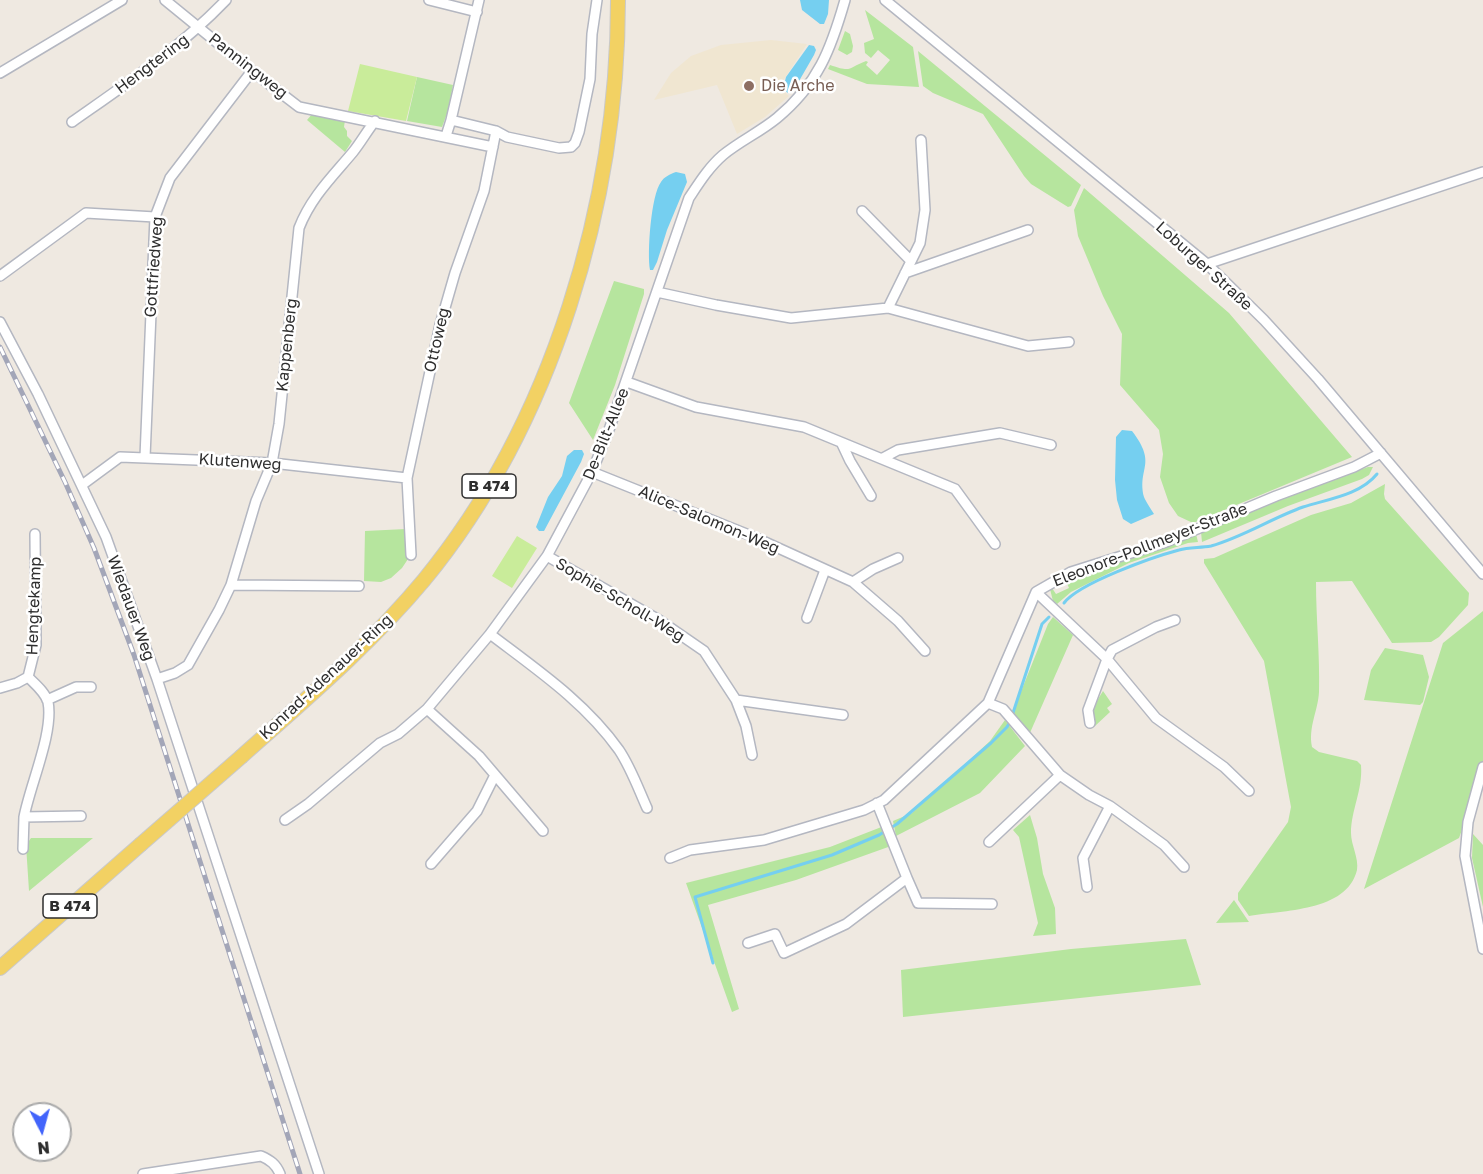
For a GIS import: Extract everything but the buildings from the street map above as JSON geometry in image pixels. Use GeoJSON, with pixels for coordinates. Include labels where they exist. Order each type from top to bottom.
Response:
{"type":"FeatureCollection","features":[{"type":"Feature","properties":{"kind":"main road","name":"Konrad-Adenauer-Ring"},"geometry":{"type":"LineString","coordinates":[[0,968],[360,650],[424,579],[467,521],[521,427],[552,355],[570,300],[591,222],[611,113],[618,44],[618,0]]}},
{"type":"Feature","properties":{"kind":"street"},"geometry":{"type":"LineString","coordinates":[[0,73],[122,0]]}},
{"type":"Feature","properties":{"kind":"street","name":"Panningweg"},"geometry":{"type":"LineString","coordinates":[[165,0],[299,106],[493,147]]}},
{"type":"Feature","properties":{"kind":"street","name":"Hengtering"},"geometry":{"type":"LineString","coordinates":[[72,122],[148,69],[199,28],[226,0]]}},
{"type":"Feature","properties":{"kind":"street"},"geometry":{"type":"LineString","coordinates":[[429,0],[477,12]]}},
{"type":"Feature","properties":{"kind":"street"},"geometry":{"type":"LineString","coordinates":[[446,136],[452,120],[480,0]]}},
{"type":"Feature","properties":{"kind":"street"},"geometry":{"type":"LineString","coordinates":[[452,120],[496,131],[507,137],[559,148],[566,149],[575,143],[590,79],[592,34],[597,0]]}},
{"type":"Feature","properties":{"kind":"street","name":"De-Bilt-Allee"},"geometry":{"type":"LineString","coordinates":[[285,820],[308,804],[380,743],[398,734],[427,709],[489,634],[547,556],[592,472],[627,382],[683,212],[696,187],[722,156],[776,119],[806,88],[828,55],[845,0]]}},
{"type":"Feature","properties":{"kind":"street","name":"Loburger Straße"},"geometry":{"type":"LineString","coordinates":[[885,0],[1207,264],[1272,328],[1483,574]]}},
{"type":"Feature","properties":{"kind":"street","name":"Gottfriedweg"},"geometry":{"type":"LineString","coordinates":[[145,457],[155,217],[170,178],[252,71]]}},
{"type":"Feature","properties":{"kind":"street","name":"Kappenberg"},"geometry":{"type":"LineString","coordinates":[[157,679],[175,673],[188,664],[231,585],[256,501],[272,463],[279,424],[299,228],[315,196],[375,121]]}},
{"type":"Feature","properties":{"kind":"street","name":"Ottoweg"},"geometry":{"type":"LineString","coordinates":[[411,555],[407,478],[440,326],[455,273],[484,191],[496,131]]}},
{"type":"Feature","properties":{"kind":"street"},"geometry":{"type":"LineString","coordinates":[[888,308],[920,243],[925,210],[921,140]]}},
{"type":"Feature","properties":{"kind":"street"},"geometry":{"type":"LineString","coordinates":[[1207,264],[1483,172]]}},
{"type":"Feature","properties":{"kind":"street"},"geometry":{"type":"LineString","coordinates":[[862,211],[911,261]]}},
{"type":"Feature","properties":{"kind":"street"},"geometry":{"type":"LineString","coordinates":[[0,276],[86,213],[155,217]]}},
{"type":"Feature","properties":{"kind":"street"},"geometry":{"type":"LineString","coordinates":[[905,273],[1028,230]]}},
{"type":"Feature","properties":{"kind":"street"},"geometry":{"type":"LineString","coordinates":[[657,292],[791,318],[888,308],[1028,346],[1070,342]]}},
{"type":"Feature","properties":{"kind":"street","name":"Wiedauer Weg"},"geometry":{"type":"LineString","coordinates":[[0,322],[106,537],[157,679],[319,1174]]}},
{"type":"Feature","properties":{"kind":"street"},"geometry":{"type":"LineString","coordinates":[[627,382],[696,407],[804,427],[955,489],[995,544]]}},
{"type":"Feature","properties":{"kind":"street"},"geometry":{"type":"LineString","coordinates":[[883,458],[898,450],[1000,433],[1051,445]]}},
{"type":"Feature","properties":{"kind":"street"},"geometry":{"type":"LineString","coordinates":[[842,444],[871,496]]}},
{"type":"Feature","properties":{"kind":"street","name":"Eleonore-Pollmeyer-Straße"},"geometry":{"type":"LineString","coordinates":[[670,858],[690,850],[764,840],[864,810],[884,800],[987,703],[1036,592],[1071,572],[1166,542],[1276,496],[1354,467],[1381,453]]}},
{"type":"Feature","properties":{"kind":"street","name":"Klutenweg"},"geometry":{"type":"LineString","coordinates":[[82,485],[120,457],[272,463],[407,478]]}},
{"type":"Feature","properties":{"kind":"street","name":"Alice-Salomon-Weg"},"geometry":{"type":"LineString","coordinates":[[592,472],[754,537],[853,582],[898,621],[926,651]]}},
{"type":"Feature","properties":{"kind":"street","name":"Hengtekamp"},"geometry":{"type":"LineString","coordinates":[[0,688],[27,677],[36,645],[35,534]]}},
{"type":"Feature","properties":{"kind":"street","name":"Sophie-Scholl-Weg"},"geometry":{"type":"LineString","coordinates":[[547,556],[659,620],[704,651],[736,700],[746,726],[752,755]]}},
{"type":"Feature","properties":{"kind":"street"},"geometry":{"type":"LineString","coordinates":[[853,582],[873,569],[898,558]]}},
{"type":"Feature","properties":{"kind":"street"},"geometry":{"type":"LineString","coordinates":[[807,618],[825,570]]}},
{"type":"Feature","properties":{"kind":"street"},"geometry":{"type":"LineString","coordinates":[[231,585],[359,586]]}},
{"type":"Feature","properties":{"kind":"street"},"geometry":{"type":"LineString","coordinates":[[1036,592],[1107,659],[1156,718],[1224,767],[1249,791]]}},
{"type":"Feature","properties":{"kind":"street"},"geometry":{"type":"LineString","coordinates":[[1090,723],[1088,710],[1112,650],[1156,627],[1175,620]]}},
{"type":"Feature","properties":{"kind":"street"},"geometry":{"type":"LineString","coordinates":[[489,634],[573,697],[618,749],[630,768],[646,808]]}},
{"type":"Feature","properties":{"kind":"street","name":"Hengtekamp"},"geometry":{"type":"LineString","coordinates":[[27,677],[39,688],[47,700]]}},
{"type":"Feature","properties":{"kind":"street"},"geometry":{"type":"LineString","coordinates":[[23,849],[24,817],[46,733],[47,700],[76,687],[91,687]]}},
{"type":"Feature","properties":{"kind":"street"},"geometry":{"type":"LineString","coordinates":[[736,700],[843,715]]}},
{"type":"Feature","properties":{"kind":"street"},"geometry":{"type":"LineString","coordinates":[[987,703],[1003,709],[1060,775],[1110,806],[1164,845],[1184,867]]}},
{"type":"Feature","properties":{"kind":"street"},"geometry":{"type":"LineString","coordinates":[[427,709],[479,756],[543,831]]}},
{"type":"Feature","properties":{"kind":"street"},"geometry":{"type":"LineString","coordinates":[[1483,767],[1468,822],[1465,856],[1483,949]]}},
{"type":"Feature","properties":{"kind":"street"},"geometry":{"type":"LineString","coordinates":[[431,864],[477,811],[495,775]]}},
{"type":"Feature","properties":{"kind":"street"},"geometry":{"type":"LineString","coordinates":[[989,842],[1060,775]]}},
{"type":"Feature","properties":{"kind":"street"},"geometry":{"type":"LineString","coordinates":[[877,803],[918,903],[992,904]]}},
{"type":"Feature","properties":{"kind":"street"},"geometry":{"type":"LineString","coordinates":[[1087,886],[1083,858],[1110,806]]}},
{"type":"Feature","properties":{"kind":"street"},"geometry":{"type":"LineString","coordinates":[[24,817],[81,816]]}},
{"type":"Feature","properties":{"kind":"street"},"geometry":{"type":"LineString","coordinates":[[748,943],[775,934],[784,953],[846,924],[908,878]]}},
{"type":"Feature","properties":{"kind":"street"},"geometry":{"type":"LineString","coordinates":[[143,1174],[261,1156],[270,1159],[280,1174]]}},
{"type":"Feature","properties":{"kind":"shaded area","name":"Die Arche"},"geometry":{"type":"Polygon","coordinates":[[[771,40],[807,44],[779,87],[789,96],[765,117],[737,134],[717,85],[654,100],[671,73],[691,56],[721,45],[771,40]]]}},
{"type":"Feature","properties":{"kind":"green space"},"geometry":{"type":"Polygon","coordinates":[[[865,10],[913,47],[919,87],[867,84],[828,69],[830,65],[850,69],[866,61],[868,62],[866,65],[877,75],[890,60],[878,50],[871,58],[865,53],[864,43],[874,39],[865,10]]]}},
{"type":"Feature","properties":{"kind":"green space"},"geometry":{"type":"Polygon","coordinates":[[[845,31],[850,34],[853,46],[852,52],[847,55],[838,50],[845,31]]]}},
{"type":"Feature","properties":{"kind":"green space"},"geometry":{"type":"Polygon","coordinates":[[[918,51],[1081,185],[1071,206],[1068,207],[1031,184],[983,114],[933,93],[923,86],[918,51]]]}},
{"type":"Feature","properties":{"kind":"green space"},"geometry":{"type":"Polygon","coordinates":[[[360,64],[417,77],[406,121],[348,111],[360,64]]]}},
{"type":"Feature","properties":{"kind":"green space"},"geometry":{"type":"Polygon","coordinates":[[[417,77],[453,85],[442,127],[407,121],[417,77]]]}},
{"type":"Feature","properties":{"kind":"green space"},"geometry":{"type":"Polygon","coordinates":[[[313,113],[345,120],[344,127],[347,136],[352,141],[345,152],[307,120],[313,113]]]}},
{"type":"Feature","properties":{"kind":"green space"},"geometry":{"type":"Polygon","coordinates":[[[1084,188],[1229,313],[1352,457],[1193,523],[1178,516],[1169,503],[1160,477],[1163,454],[1159,430],[1120,385],[1122,334],[1078,236],[1074,210],[1084,188]]]}},
{"type":"Feature","properties":{"kind":"green space"},"geometry":{"type":"Polygon","coordinates":[[[614,281],[644,289],[644,294],[615,385],[593,440],[569,403],[614,281]]]}},
{"type":"Feature","properties":{"kind":"green space"},"geometry":{"type":"Polygon","coordinates":[[[1373,467],[1369,475],[1362,479],[1288,506],[1202,542],[1201,532],[1286,496],[1373,467]]]}},
{"type":"Feature","properties":{"kind":"green space"},"geometry":{"type":"Polygon","coordinates":[[[1385,484],[1385,499],[1469,593],[1468,605],[1439,637],[1431,642],[1392,643],[1352,581],[1316,582],[1319,692],[1311,740],[1312,747],[1319,752],[1357,761],[1361,765],[1351,833],[1357,870],[1351,884],[1341,894],[1327,901],[1295,910],[1249,916],[1238,900],[1238,893],[1288,822],[1291,807],[1264,661],[1204,563],[1204,559],[1214,558],[1311,515],[1351,503],[1385,484]]]}},
{"type":"Feature","properties":{"kind":"green space"},"geometry":{"type":"Polygon","coordinates":[[[406,529],[408,559],[402,568],[391,578],[381,582],[364,581],[365,531],[406,529]]]}},
{"type":"Feature","properties":{"kind":"green space"},"geometry":{"type":"Polygon","coordinates":[[[1196,534],[1198,542],[1188,543],[1129,563],[1071,592],[1057,604],[1053,601],[1050,589],[1052,588],[1056,594],[1069,588],[1066,581],[1070,578],[1072,581],[1108,564],[1196,534]]]}},
{"type":"Feature","properties":{"kind":"green space"},"geometry":{"type":"Polygon","coordinates":[[[517,536],[537,548],[512,588],[492,576],[517,536]]]}},
{"type":"Feature","properties":{"kind":"green space"},"geometry":{"type":"Polygon","coordinates":[[[1483,611],[1483,773],[1459,838],[1364,889],[1443,643],[1483,611]]]}},
{"type":"Feature","properties":{"kind":"green space"},"geometry":{"type":"Polygon","coordinates":[[[1053,617],[1073,635],[1029,735],[1012,714],[1048,624],[1053,617]]]}},
{"type":"Feature","properties":{"kind":"green space"},"geometry":{"type":"Polygon","coordinates":[[[1385,648],[1423,655],[1429,677],[1423,702],[1420,705],[1364,700],[1371,670],[1385,648]]]}},
{"type":"Feature","properties":{"kind":"green space"},"geometry":{"type":"Polygon","coordinates":[[[1103,691],[1112,704],[1107,708],[1110,712],[1095,726],[1092,709],[1103,691]]]}},
{"type":"Feature","properties":{"kind":"green space"},"geometry":{"type":"Polygon","coordinates":[[[1005,720],[1025,746],[980,793],[896,836],[893,821],[912,813],[990,741],[1005,720]]]}},
{"type":"Feature","properties":{"kind":"green space"},"geometry":{"type":"Polygon","coordinates":[[[1030,815],[1037,838],[1043,874],[1055,908],[1056,934],[1033,936],[1038,923],[1019,837],[1013,830],[1030,815]]]}},
{"type":"Feature","properties":{"kind":"green space"},"geometry":{"type":"Polygon","coordinates":[[[884,826],[891,846],[796,880],[708,905],[739,1009],[732,1012],[686,883],[830,847],[884,826]]]}},
{"type":"Feature","properties":{"kind":"green space"},"geometry":{"type":"Polygon","coordinates":[[[1473,834],[1483,845],[1483,907],[1472,858],[1473,834]]]}},
{"type":"Feature","properties":{"kind":"green space"},"geometry":{"type":"Polygon","coordinates":[[[31,838],[93,838],[29,891],[26,845],[31,838]]]}},
{"type":"Feature","properties":{"kind":"green space"},"geometry":{"type":"Polygon","coordinates":[[[1234,900],[1249,922],[1216,923],[1234,900]]]}},
{"type":"Feature","properties":{"kind":"green space"},"geometry":{"type":"Polygon","coordinates":[[[1186,939],[1201,985],[903,1017],[901,970],[1071,949],[1186,939]]]}},
{"type":"Feature","properties":{"kind":"water"},"geometry":{"type":"Polygon","coordinates":[[[800,0],[829,0],[828,14],[824,24],[820,24],[802,10],[800,0]]]}},
{"type":"Feature","properties":{"kind":"water"},"geometry":{"type":"Polygon","coordinates":[[[809,45],[814,46],[816,50],[814,55],[795,88],[788,93],[783,89],[786,77],[809,45]]]}},
{"type":"Feature","properties":{"kind":"water"},"geometry":{"type":"Polygon","coordinates":[[[676,172],[685,174],[687,182],[667,230],[657,262],[653,270],[650,270],[650,238],[655,199],[662,180],[676,172]]]}},
{"type":"Feature","properties":{"kind":"water"},"geometry":{"type":"Polygon","coordinates":[[[1122,430],[1132,431],[1144,451],[1144,497],[1154,514],[1131,524],[1123,519],[1117,500],[1115,480],[1116,437],[1122,430]]]}},
{"type":"Feature","properties":{"kind":"water"},"geometry":{"type":"Polygon","coordinates":[[[574,450],[582,450],[584,454],[581,462],[544,531],[539,531],[536,527],[548,497],[562,476],[567,456],[574,450]]]}},
{"type":"Feature","properties":{"kind":"waterway"},"geometry":{"type":"LineString","coordinates":[[1064,603],[1072,595],[1100,579],[1152,558],[1187,548],[1211,546],[1223,542],[1291,511],[1353,492],[1377,474]]}},
{"type":"Feature","properties":{"kind":"waterway"},"geometry":{"type":"LineString","coordinates":[[1012,716],[1042,624],[1049,617]]}},
{"type":"Feature","properties":{"kind":"waterway"},"geometry":{"type":"LineString","coordinates":[[713,963],[695,897],[832,855],[879,835],[897,824],[991,743],[1010,722]]}},
{"type":"Feature","properties":{"kind":"railway"},"geometry":{"type":"LineString","coordinates":[[0,347],[94,548],[134,655],[300,1174]]}},
{"type":"Feature","properties":{"kind":"place","name":"Die Arche"},"geometry":{"type":"Point","coordinates":[749,86]}}]}
